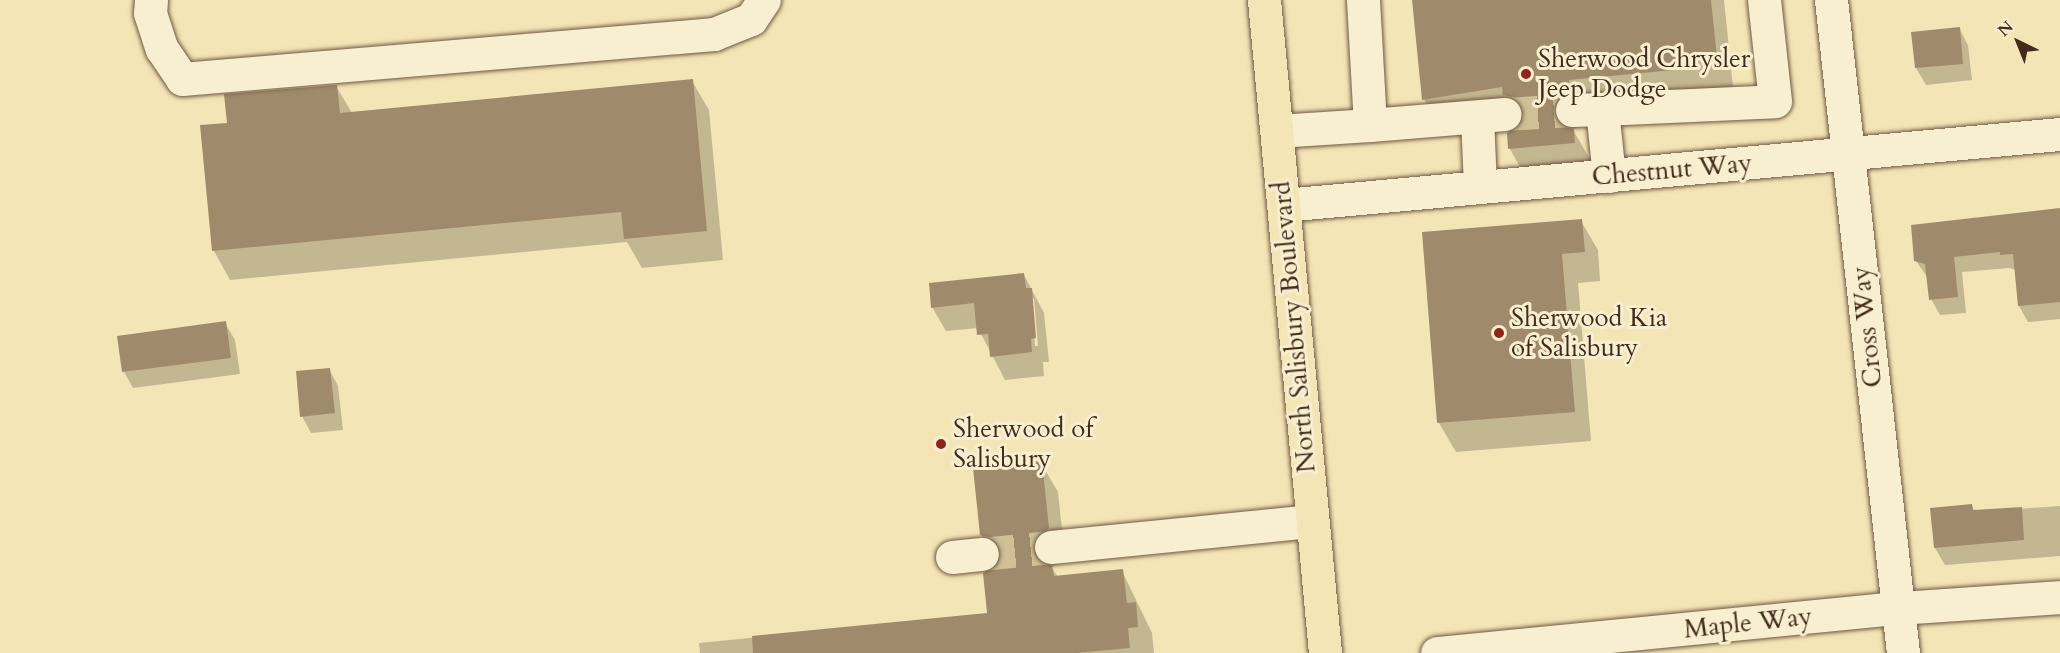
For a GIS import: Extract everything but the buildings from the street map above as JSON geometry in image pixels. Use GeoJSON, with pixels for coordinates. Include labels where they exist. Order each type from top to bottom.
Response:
{"type":"FeatureCollection","features":[{"type":"Feature","properties":{"kind":"main road","name":"North Salisbury Boulevard"},"geometry":{"type":"LineString","coordinates":[[1264,0],[1284,205],[1310,521],[1325,653]]}},
{"type":"Feature","properties":{"kind":"street"},"geometry":{"type":"LineString","coordinates":[[152,0],[150,13],[162,49],[182,79],[714,34],[751,19],[765,0]]}},
{"type":"Feature","properties":{"kind":"street"},"geometry":{"type":"LineString","coordinates":[[1363,0],[1370,125]]}},
{"type":"Feature","properties":{"kind":"street"},"geometry":{"type":"LineString","coordinates":[[1609,176],[1587,110],[1775,101],[1764,0]]}},
{"type":"Feature","properties":{"kind":"street","name":"Cross Way"},"geometry":{"type":"LineString","coordinates":[[1831,0],[1899,608],[1902,653]]}},
{"type":"Feature","properties":{"kind":"street"},"geometry":{"type":"LineString","coordinates":[[1277,131],[1491,116],[1480,187]]}},
{"type":"Feature","properties":{"kind":"street","name":"Chestnut Way"},"geometry":{"type":"LineString","coordinates":[[1284,205],[2060,134]]}},
{"type":"Feature","properties":{"kind":"street"},"geometry":{"type":"LineString","coordinates":[[1051,547],[1310,521]]}},
{"type":"Feature","properties":{"kind":"street","name":"Maple Way"},"geometry":{"type":"LineString","coordinates":[[1454,652],[1899,608],[2060,597]]}},
{"type":"Feature","properties":{"kind":"tunnel"},"geometry":{"type":"LineString","coordinates":[[1505,114],[1572,110]]}},
{"type":"Feature","properties":{"kind":"tunnel"},"geometry":{"type":"LineString","coordinates":[[982,554],[1051,547]]}},
{"type":"Feature","properties":{"kind":"place","name":"Sherwood Chrysler Jeep Dodge"},"geometry":{"type":"Point","coordinates":[1526,74]}},
{"type":"Feature","properties":{"kind":"place","name":"Sherwood Kia of Salisbury"},"geometry":{"type":"Point","coordinates":[1499,333]}},
{"type":"Feature","properties":{"kind":"place","name":"Sherwood of Salisbury"},"geometry":{"type":"Point","coordinates":[941,444]}}]}
